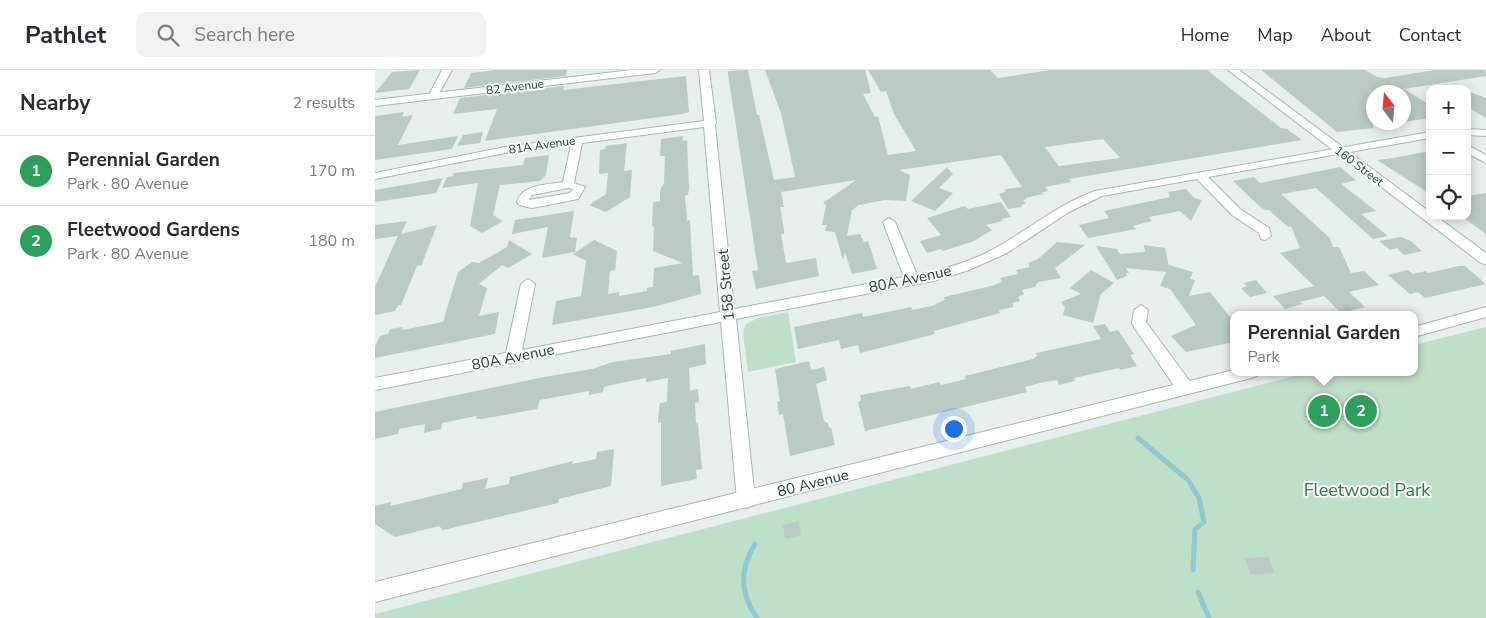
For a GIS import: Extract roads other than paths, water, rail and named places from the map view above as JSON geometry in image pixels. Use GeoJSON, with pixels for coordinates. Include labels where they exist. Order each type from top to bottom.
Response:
{"type":"FeatureCollection","features":[{"type":"Feature","properties":{"kind":"street"},"geometry":{"type":"LineString","coordinates":[[433,97],[447,70]]}},
{"type":"Feature","properties":{"kind":"street","name":"82 Avenue"},"geometry":{"type":"LineString","coordinates":[[375,103],[655,70]]}},
{"type":"Feature","properties":{"kind":"street","name":"158 Street"},"geometry":{"type":"LineString","coordinates":[[704,70],[711,123],[746,500]]}},
{"type":"Feature","properties":{"kind":"street","name":"160 Street"},"geometry":{"type":"LineString","coordinates":[[1233,70],[1486,260]]}},
{"type":"Feature","properties":{"kind":"street","name":"81A Avenue"},"geometry":{"type":"LineString","coordinates":[[375,176],[505,150],[711,123]]}},
{"type":"Feature","properties":{"kind":"street"},"geometry":{"type":"LineString","coordinates":[[1471,132],[1486,133]]}},
{"type":"Feature","properties":{"kind":"street","name":"80A Avenue"},"geometry":{"type":"LineString","coordinates":[[375,384],[912,280],[954,270],[990,256],[1013,243],[1060,210],[1080,200],[1113,190],[1426,136]]}},
{"type":"Feature","properties":{"kind":"street"},"geometry":{"type":"LineString","coordinates":[[568,185],[577,140]]}},
{"type":"Feature","properties":{"kind":"street"},"geometry":{"type":"LineString","coordinates":[[1471,151],[1486,160]]}},
{"type":"Feature","properties":{"kind":"street"},"geometry":{"type":"LineString","coordinates":[[1199,175],[1237,212],[1260,225],[1265,231],[1265,236]]}},
{"type":"Feature","properties":{"kind":"street"},"geometry":{"type":"LineString","coordinates":[[889,222],[912,280]]}},
{"type":"Feature","properties":{"kind":"street"},"geometry":{"type":"LineString","coordinates":[[513,357],[528,284]]}},
{"type":"Feature","properties":{"kind":"street"},"geometry":{"type":"LineString","coordinates":[[1141,310],[1139,323],[1185,388]]}},
{"type":"Feature","properties":{"kind":"street"},"geometry":{"type":"LineString","coordinates":[[1418,331],[1486,312]]}},
{"type":"Feature","properties":{"kind":"street","name":"80 Avenue"},"geometry":{"type":"LineString","coordinates":[[375,592],[1234,376]]}},
{"type":"Feature","properties":{"kind":"waterway"},"geometry":{"type":"LineString","coordinates":[[1138,438],[1188,480],[1199,498],[1204,522],[1195,529],[1193,570]]}},
{"type":"Feature","properties":{"kind":"waterway"},"geometry":{"type":"LineString","coordinates":[[755,544],[746,563],[744,581],[747,600],[757,618]]}},
{"type":"Feature","properties":{"kind":"waterway"},"geometry":{"type":"LineString","coordinates":[[1198,592],[1209,618]]}},
{"type":"Feature","properties":{"kind":"place","name":"Perennial Garden"},"geometry":{"type":"Point","coordinates":[1324,411]}},
{"type":"Feature","properties":{"kind":"place","name":"Fleetwood Gardens"},"geometry":{"type":"Point","coordinates":[1361,411]}},
{"type":"Feature","properties":{"kind":"park label","name":"Fleetwood Park"},"geometry":{"type":"Point","coordinates":[1367,490]}}]}
